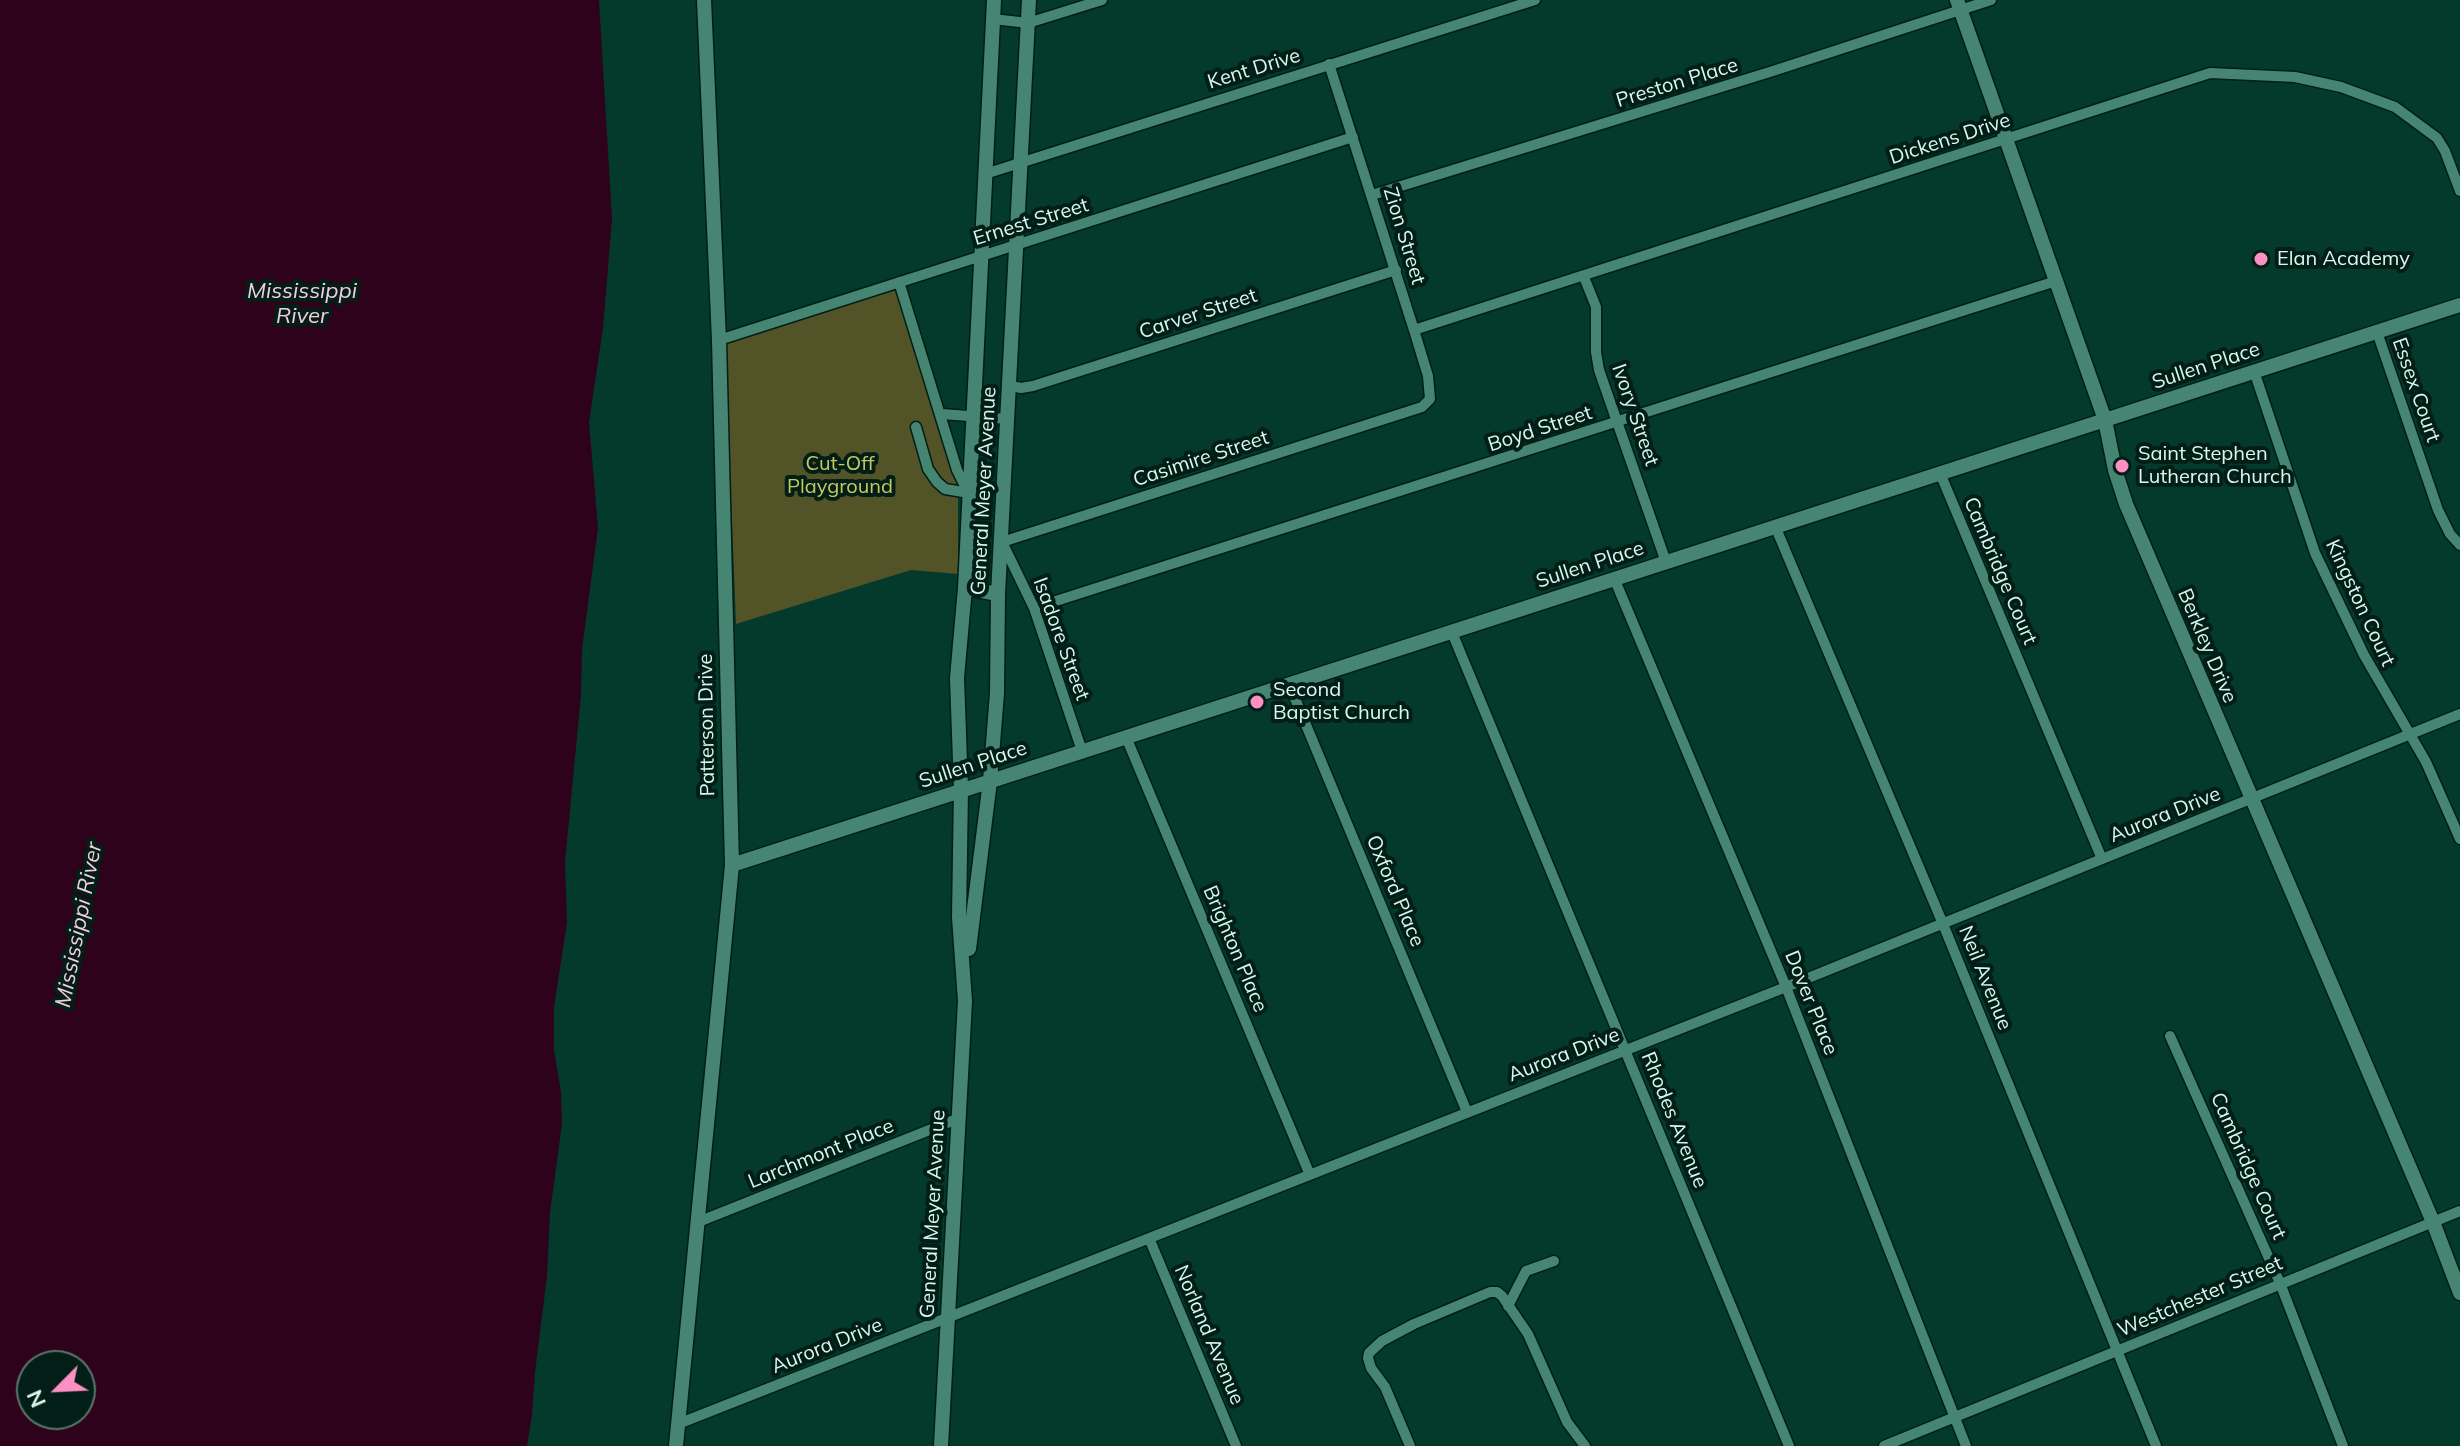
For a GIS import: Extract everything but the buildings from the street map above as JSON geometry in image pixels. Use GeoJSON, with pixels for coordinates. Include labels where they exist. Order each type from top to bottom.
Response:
{"type":"FeatureCollection","features":[{"type":"Feature","properties":{"kind":"street","name":"Patterson Drive"},"geometry":{"type":"LineString","coordinates":[[676,1446],[732,865],[719,340],[704,0]]}},
{"type":"Feature","properties":{"kind":"street","name":"General Meyer Avenue"},"geometry":{"type":"LineString","coordinates":[[965,983],[959,917],[961,789],[957,678],[965,588],[994,0]]}},
{"type":"Feature","properties":{"kind":"street","name":"General Meyer Avenue"},"geometry":{"type":"LineString","coordinates":[[941,1446],[965,983],[990,781],[997,693],[998,594],[1029,0]]}},
{"type":"Feature","properties":{"kind":"street"},"geometry":{"type":"LineString","coordinates":[[993,19],[1028,23],[1102,0]]}},
{"type":"Feature","properties":{"kind":"street","name":"Kent Drive"},"geometry":{"type":"LineString","coordinates":[[985,174],[1535,0]]}},
{"type":"Feature","properties":{"kind":"street","name":"Preston Place"},"geometry":{"type":"LineString","coordinates":[[1372,195],[1746,80],[1959,5],[1991,0]]}},
{"type":"Feature","properties":{"kind":"street","name":"Berkley Drive"},"geometry":{"type":"LineString","coordinates":[[1959,5],[2105,420],[2126,504],[2433,1222],[2460,1293]]}},
{"type":"Feature","properties":{"kind":"street","name":"Zion Street"},"geometry":{"type":"LineString","coordinates":[[1329,64],[1396,270],[1431,393],[1428,402],[1412,410]]}},
{"type":"Feature","properties":{"kind":"street","name":"Dickens Drive"},"geometry":{"type":"LineString","coordinates":[[1414,330],[2210,73],[2295,77],[2341,87],[2395,107],[2437,138],[2460,191]]}},
{"type":"Feature","properties":{"kind":"street","name":"Ernest Street"},"geometry":{"type":"LineString","coordinates":[[719,340],[1353,137]]}},
{"type":"Feature","properties":{"kind":"street","name":"Carver Street"},"geometry":{"type":"LineString","coordinates":[[1011,386],[1033,386],[1396,270]]}},
{"type":"Feature","properties":{"kind":"street","name":"Ivory Street"},"geometry":{"type":"LineString","coordinates":[[1584,277],[1596,307],[1599,370],[1666,562]]}},
{"type":"Feature","properties":{"kind":"street","name":"Boyd Street"},"geometry":{"type":"LineString","coordinates":[[1034,608],[2056,281]]}},
{"type":"Feature","properties":{"kind":"street"},"geometry":{"type":"LineString","coordinates":[[899,282],[957,470],[969,493]]}},
{"type":"Feature","properties":{"kind":"street","name":"Sullen Place"},"geometry":{"type":"LineString","coordinates":[[732,865],[2460,305]]}},
{"type":"Feature","properties":{"kind":"street","name":"Essex Court"},"geometry":{"type":"LineString","coordinates":[[2377,332],[2438,510],[2450,534],[2460,545]]}},
{"type":"Feature","properties":{"kind":"street","name":"Kingston Court"},"geometry":{"type":"LineString","coordinates":[[2254,371],[2315,553],[2364,655],[2439,789],[2460,839]]}},
{"type":"Feature","properties":{"kind":"street","name":"Casimire Street"},"geometry":{"type":"LineString","coordinates":[[1002,542],[1412,410]]}},
{"type":"Feature","properties":{"kind":"street"},"geometry":{"type":"LineString","coordinates":[[942,414],[1008,419]]}},
{"type":"Feature","properties":{"kind":"street"},"geometry":{"type":"LineString","coordinates":[[916,427],[928,469],[937,482],[945,489],[969,493]]}},
{"type":"Feature","properties":{"kind":"street","name":"Cambridge Court"},"geometry":{"type":"LineString","coordinates":[[1940,473],[2102,859]]}},
{"type":"Feature","properties":{"kind":"street","name":"Neil Avenue"},"geometry":{"type":"LineString","coordinates":[[1775,526],[1943,924],[2156,1446]]}},
{"type":"Feature","properties":{"kind":"street","name":"Isadore Street"},"geometry":{"type":"LineString","coordinates":[[1002,542],[1034,608],[1082,751]]}},
{"type":"Feature","properties":{"kind":"street","name":"Dover Place"},"geometry":{"type":"LineString","coordinates":[[1614,578],[1786,987],[1966,1446]]}},
{"type":"Feature","properties":{"kind":"street"},"geometry":{"type":"LineString","coordinates":[[965,588],[998,594]]}},
{"type":"Feature","properties":{"kind":"street","name":"Rhodes Avenue"},"geometry":{"type":"LineString","coordinates":[[1451,630],[1789,1446]]}},
{"type":"Feature","properties":{"kind":"street","name":"Oxford Place"},"geometry":{"type":"LineString","coordinates":[[1289,684],[1467,1112]]}},
{"type":"Feature","properties":{"kind":"street","name":"Aurora Drive"},"geometry":{"type":"LineString","coordinates":[[678,1424],[1786,987],[2460,714]]}},
{"type":"Feature","properties":{"kind":"street","name":"Brighton Place"},"geometry":{"type":"LineString","coordinates":[[1126,737],[1310,1175]]}},
{"type":"Feature","properties":{"kind":"street","name":"Cambridge Court"},"geometry":{"type":"LineString","coordinates":[[2170,1036],[2280,1283],[2343,1446]]}},
{"type":"Feature","properties":{"kind":"street","name":"Larchmont Place"},"geometry":{"type":"LineString","coordinates":[[698,1222],[957,1119]]}},
{"type":"Feature","properties":{"kind":"street","name":"Westchester Street"},"geometry":{"type":"LineString","coordinates":[[1884,1446],[2460,1211]]}},
{"type":"Feature","properties":{"kind":"street","name":"Norland Avenue"},"geometry":{"type":"LineString","coordinates":[[1149,1238],[1236,1446]]}},
{"type":"Feature","properties":{"kind":"street"},"geometry":{"type":"LineString","coordinates":[[1508,1306],[1526,1271],[1554,1261]]}},
{"type":"Feature","properties":{"kind":"street"},"geometry":{"type":"LineString","coordinates":[[1410,1446],[1385,1387],[1371,1368],[1368,1358],[1373,1348],[1382,1341],[1490,1292],[1497,1292],[1528,1334],[1567,1422],[1585,1446]]}},
{"type":"Feature","properties":{"kind":"green space","name":"Cut-Off Playground"},"geometry":{"type":"Polygon","coordinates":[[[897,288],[958,485],[958,574],[911,570],[736,624],[725,342],[897,288]]]}},
{"type":"Feature","properties":{"kind":"water","name":"Mississippi River"},"geometry":{"type":"Polygon","coordinates":[[[0,0],[599,0],[612,219],[603,328],[589,422],[598,528],[582,649],[581,695],[565,862],[567,923],[554,1007],[554,1050],[561,1092],[562,1124],[527,1446],[0,1446],[0,0]]]}},
{"type":"Feature","properties":{"kind":"place","name":"Elan Academy"},"geometry":{"type":"Point","coordinates":[2261,259]}},
{"type":"Feature","properties":{"kind":"place","name":"Saint Stephen Lutheran Church"},"geometry":{"type":"Point","coordinates":[2122,466]}},
{"type":"Feature","properties":{"kind":"place","name":"Second Baptist Church"},"geometry":{"type":"Point","coordinates":[1257,702]}}]}
